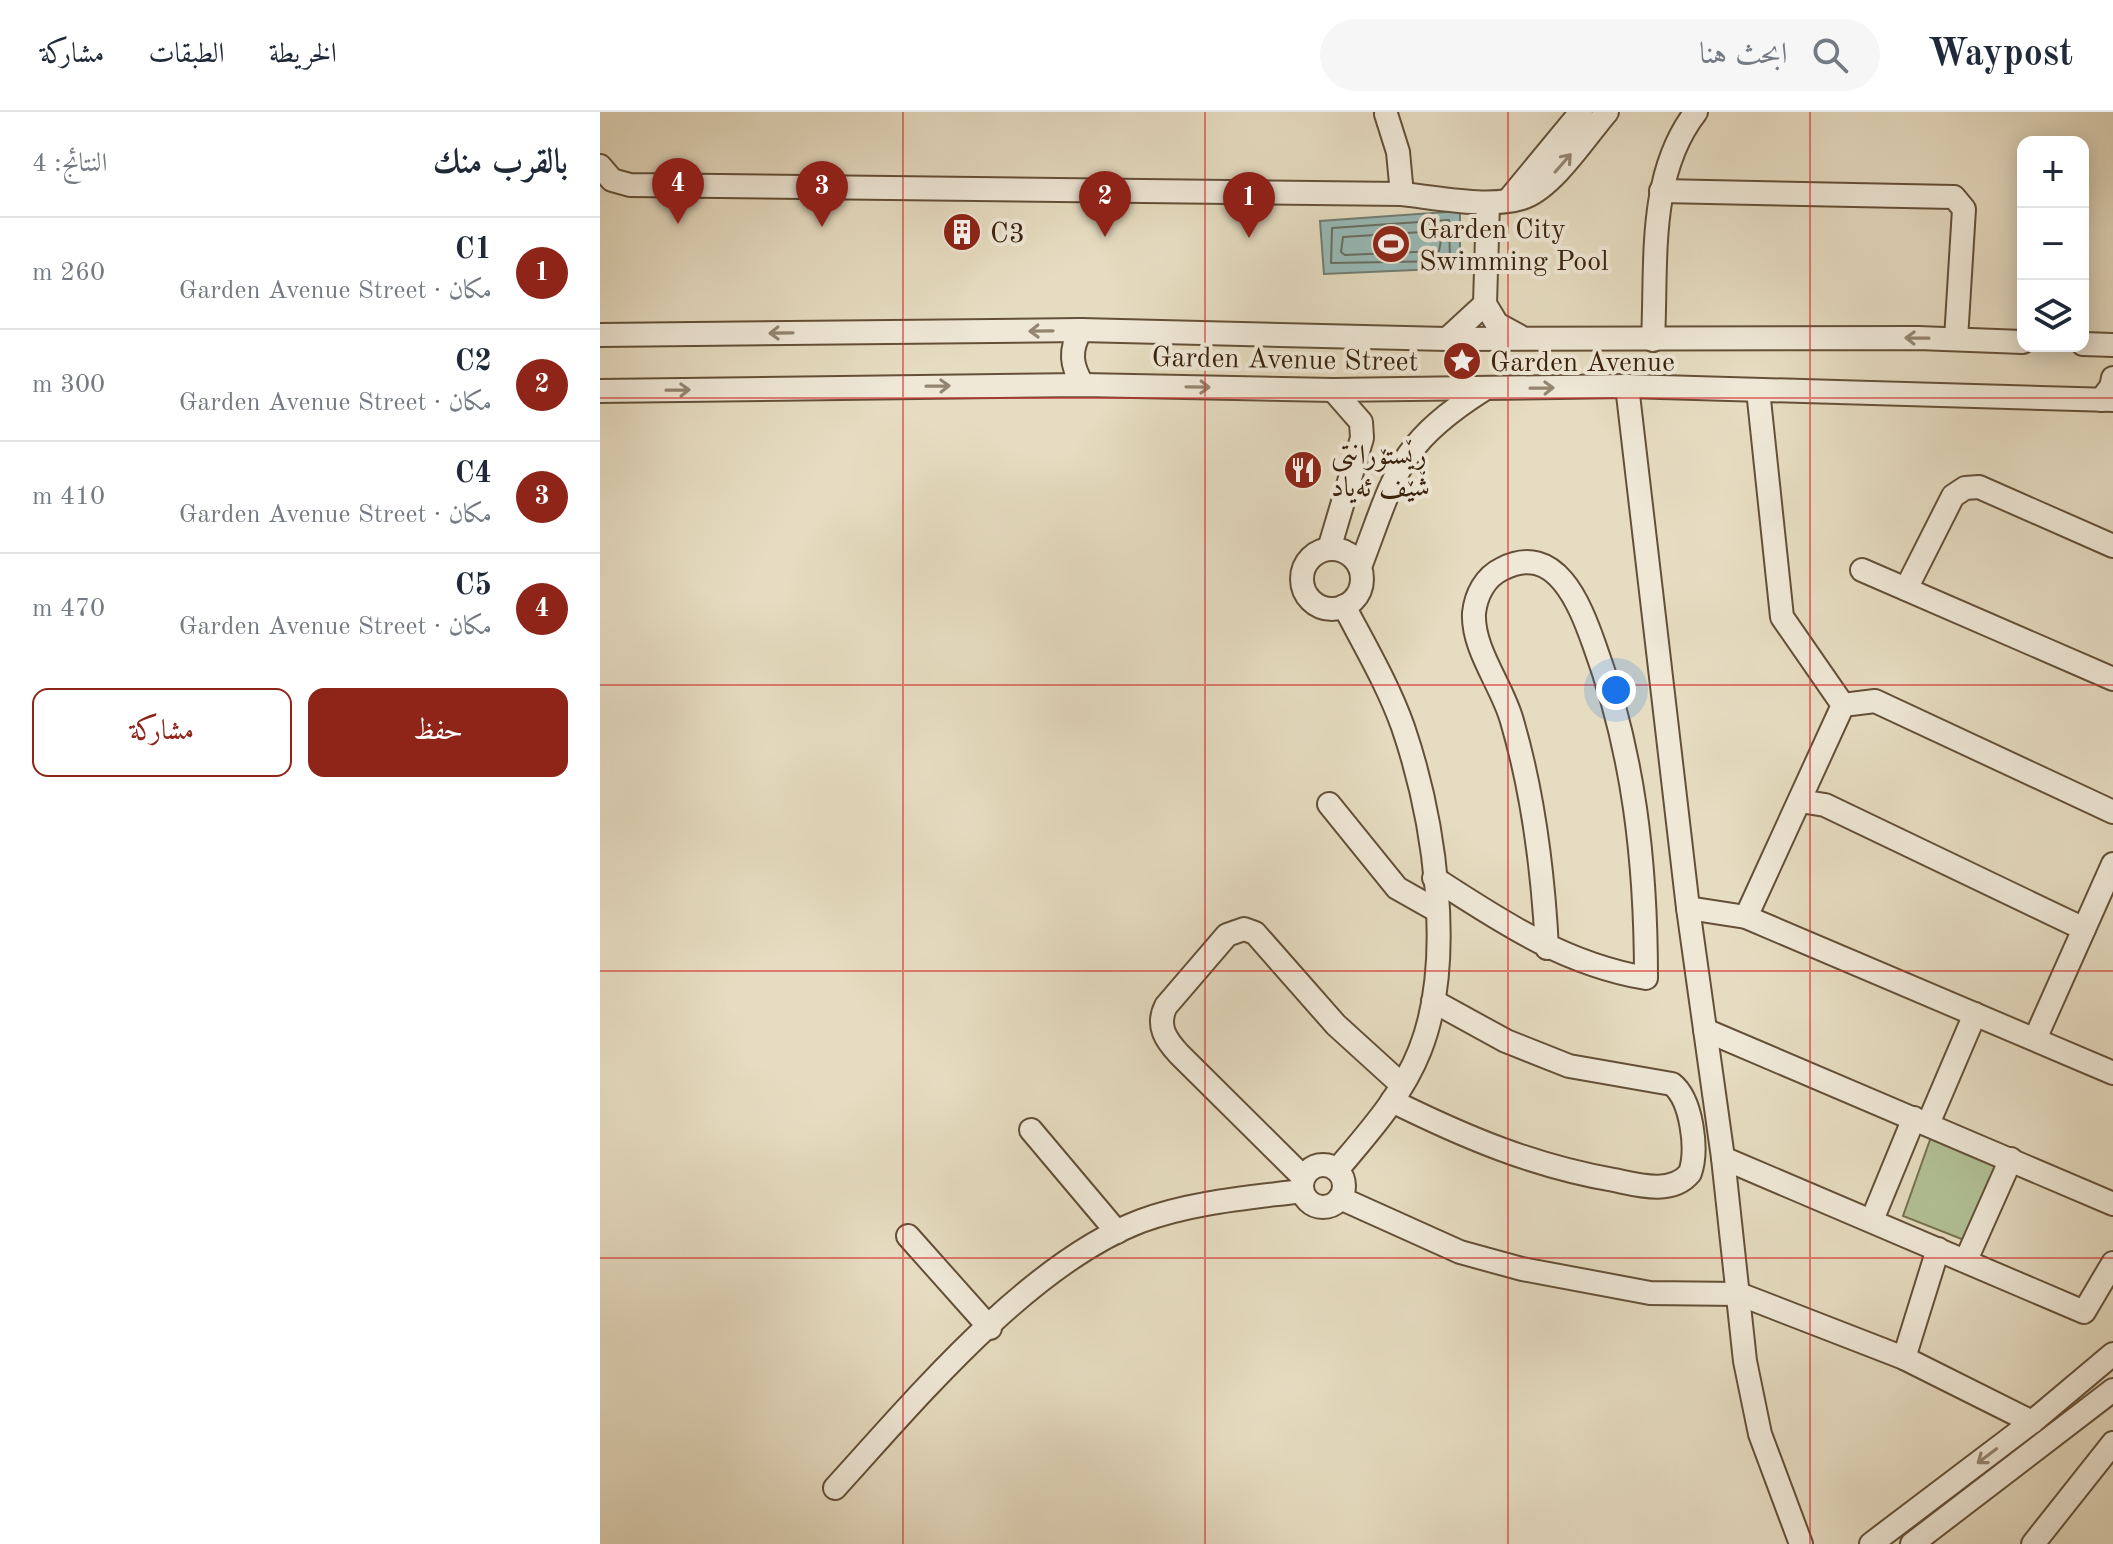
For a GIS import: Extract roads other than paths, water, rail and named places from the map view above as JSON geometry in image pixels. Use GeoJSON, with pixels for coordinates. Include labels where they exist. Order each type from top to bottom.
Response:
{"type":"FeatureCollection","features":[{"type":"Feature","properties":{"kind":"street"},"geometry":{"type":"LineString","coordinates":[[1520,337],[1497,324],[1485,304],[1499,200],[1581,112]]}},
{"type":"Feature","properties":{"kind":"street"},"geometry":{"type":"LineString","coordinates":[[600,166],[612,180],[630,185],[1402,194],[1499,200],[1523,198],[1543,185],[1607,112]]}},
{"type":"Feature","properties":{"kind":"street"},"geometry":{"type":"LineString","coordinates":[[1653,340],[1661,191],[1670,155],[1696,112]]}},
{"type":"Feature","properties":{"kind":"street"},"geometry":{"type":"LineString","coordinates":[[1386,114],[1398,152],[1402,194]]}},
{"type":"Feature","properties":{"kind":"street"},"geometry":{"type":"LineString","coordinates":[[1661,191],[1954,197],[1964,209],[1956,339]]}},
{"type":"Feature","properties":{"kind":"street"},"geometry":{"type":"LineString","coordinates":[[1447,339],[1485,304]]}},
{"type":"Feature","properties":{"kind":"street"},"geometry":{"type":"LineString","coordinates":[[1081,330],[1072,355],[1075,372],[1083,385]]}},
{"type":"Feature","properties":{"kind":"street","name":"Garden Avenue Street"},"geometry":{"type":"LineString","coordinates":[[600,335],[1081,330],[1447,339],[1956,339],[2017,342]]}},
{"type":"Feature","properties":{"kind":"street"},"geometry":{"type":"LineString","coordinates":[[2098,344],[2110,356],[2113,367]]}},
{"type":"Feature","properties":{"kind":"street"},"geometry":{"type":"LineString","coordinates":[[2107,400],[2113,378]]}},
{"type":"Feature","properties":{"kind":"street","name":"Garden Avenue Street"},"geometry":{"type":"LineString","coordinates":[[600,391],[1083,385],[1333,390],[1627,386],[2107,400]]}},
{"type":"Feature","properties":{"kind":"street"},"geometry":{"type":"LineString","coordinates":[[1627,386],[1688,908],[1723,1158],[1745,1361],[1760,1434],[1801,1544]]}},
{"type":"Feature","properties":{"kind":"street"},"geometry":{"type":"LineString","coordinates":[[1360,567],[1347,553],[1329,549],[1310,558],[1302,577],[1303,587],[1315,604],[1325,608],[1344,606],[1358,594],[1362,585],[1360,567],[1404,456],[1429,428],[1484,389]]}},
{"type":"Feature","properties":{"kind":"street"},"geometry":{"type":"LineString","coordinates":[[1329,549],[1362,438],[1361,422],[1333,390]]}},
{"type":"Feature","properties":{"kind":"street"},"geometry":{"type":"LineString","coordinates":[[1758,390],[1782,617],[1843,705]]}},
{"type":"Feature","properties":{"kind":"street"},"geometry":{"type":"LineString","coordinates":[[1906,589],[1950,502],[1965,488],[1979,487],[2113,546]]}},
{"type":"Feature","properties":{"kind":"street"},"geometry":{"type":"LineString","coordinates":[[1434,878],[1547,948],[1604,970],[1646,978],[1641,845],[1619,719],[1573,592],[1550,568],[1521,562],[1501,569],[1485,583],[1476,603],[1475,623],[1512,719],[1526,775],[1539,847],[1547,948]]}},
{"type":"Feature","properties":{"kind":"street"},"geometry":{"type":"LineString","coordinates":[[1862,570],[2113,679]]}},
{"type":"Feature","properties":{"kind":"street"},"geometry":{"type":"LineString","coordinates":[[1337,1170],[1397,1093],[1420,1049],[1433,1001],[1436,910],[1427,820],[1403,727],[1390,694],[1344,606]]}},
{"type":"Feature","properties":{"kind":"street"},"geometry":{"type":"LineString","coordinates":[[1843,705],[1875,701],[2113,812]]}},
{"type":"Feature","properties":{"kind":"street"},"geometry":{"type":"LineString","coordinates":[[1746,917],[1843,705]]}},
{"type":"Feature","properties":{"kind":"street"},"geometry":{"type":"LineString","coordinates":[[1800,801],[1825,805],[2084,929]]}},
{"type":"Feature","properties":{"kind":"street"},"geometry":{"type":"LineString","coordinates":[[1329,804],[1397,888],[1436,910]]}},
{"type":"Feature","properties":{"kind":"street"},"geometry":{"type":"LineString","coordinates":[[2035,1039],[2113,864]]}},
{"type":"Feature","properties":{"kind":"street"},"geometry":{"type":"LineString","coordinates":[[1688,908],[1746,917],[2113,1073]]}},
{"type":"Feature","properties":{"kind":"street"},"geometry":{"type":"LineString","coordinates":[[835,1488],[901,1415],[1035,1287],[1117,1232],[1193,1206],[1303,1184],[1318,1165],[1337,1170],[1344,1182],[1340,1198],[1332,1205],[1318,1206],[1306,1199],[1303,1184],[1164,1036],[1161,1020],[1166,1006],[1227,935],[1244,929],[1255,933],[1397,1093],[1465,1137],[1552,1168],[1651,1186],[1675,1184],[1690,1173],[1694,1157],[1687,1113],[1682,1095],[1672,1084],[1569,1066],[1506,1041],[1433,1001]]}},
{"type":"Feature","properties":{"kind":"street"},"geometry":{"type":"LineString","coordinates":[[1872,1220],[1975,1014]]}},
{"type":"Feature","properties":{"kind":"street"},"geometry":{"type":"LineString","coordinates":[[1705,1030],[2113,1204]]}},
{"type":"Feature","properties":{"kind":"street"},"geometry":{"type":"LineString","coordinates":[[1031,1130],[1117,1232]]}},
{"type":"Feature","properties":{"kind":"street"},"geometry":{"type":"LineString","coordinates":[[1723,1158],[2084,1312],[2113,1263]]}},
{"type":"Feature","properties":{"kind":"street"},"geometry":{"type":"LineString","coordinates":[[1966,1260],[2011,1159]]}},
{"type":"Feature","properties":{"kind":"street"},"geometry":{"type":"LineString","coordinates":[[1340,1198],[1460,1252],[1522,1269],[1650,1293],[1739,1294],[1904,1358],[2032,1422]]}},
{"type":"Feature","properties":{"kind":"street"},"geometry":{"type":"LineString","coordinates":[[908,1236],[990,1328]]}},
{"type":"Feature","properties":{"kind":"street"},"geometry":{"type":"LineString","coordinates":[[1904,1358],[1938,1249]]}},
{"type":"Feature","properties":{"kind":"street"},"geometry":{"type":"LineString","coordinates":[[1871,1544],[2032,1422],[2113,1354]]}},
{"type":"Feature","properties":{"kind":"street"},"geometry":{"type":"LineString","coordinates":[[1912,1544],[2113,1390]]}},
{"type":"Feature","properties":{"kind":"street"},"geometry":{"type":"LineString","coordinates":[[2033,1544],[2113,1443]]}},
{"type":"Feature","properties":{"kind":"water","name":"Garden City Swimming Pool"},"geometry":{"type":"Polygon","coordinates":[[[1460,211],[1460,268],[1324,274],[1320,221],[1460,211]]]}},
{"type":"Feature","properties":{"kind":"place","name":"C5"},"geometry":{"type":"Point","coordinates":[678,224]}},
{"type":"Feature","properties":{"kind":"place","name":"C4"},"geometry":{"type":"Point","coordinates":[822,227]}},
{"type":"Feature","properties":{"kind":"place","name":"C3"},"geometry":{"type":"Point","coordinates":[962,232]}},
{"type":"Feature","properties":{"kind":"place","name":"C2"},"geometry":{"type":"Point","coordinates":[1105,237]}},
{"type":"Feature","properties":{"kind":"place","name":"C1"},"geometry":{"type":"Point","coordinates":[1249,238]}},
{"type":"Feature","properties":{"kind":"place","name":"Garden City Swimming Pool"},"geometry":{"type":"Point","coordinates":[1391,244]}},
{"type":"Feature","properties":{"kind":"place","name":"Garden Avenue"},"geometry":{"type":"Point","coordinates":[1462,361]}},
{"type":"Feature","properties":{"kind":"place","name":"ڕێستۆرانتی شێف ئەیاد"},"geometry":{"type":"Point","coordinates":[1303,470]}}]}
